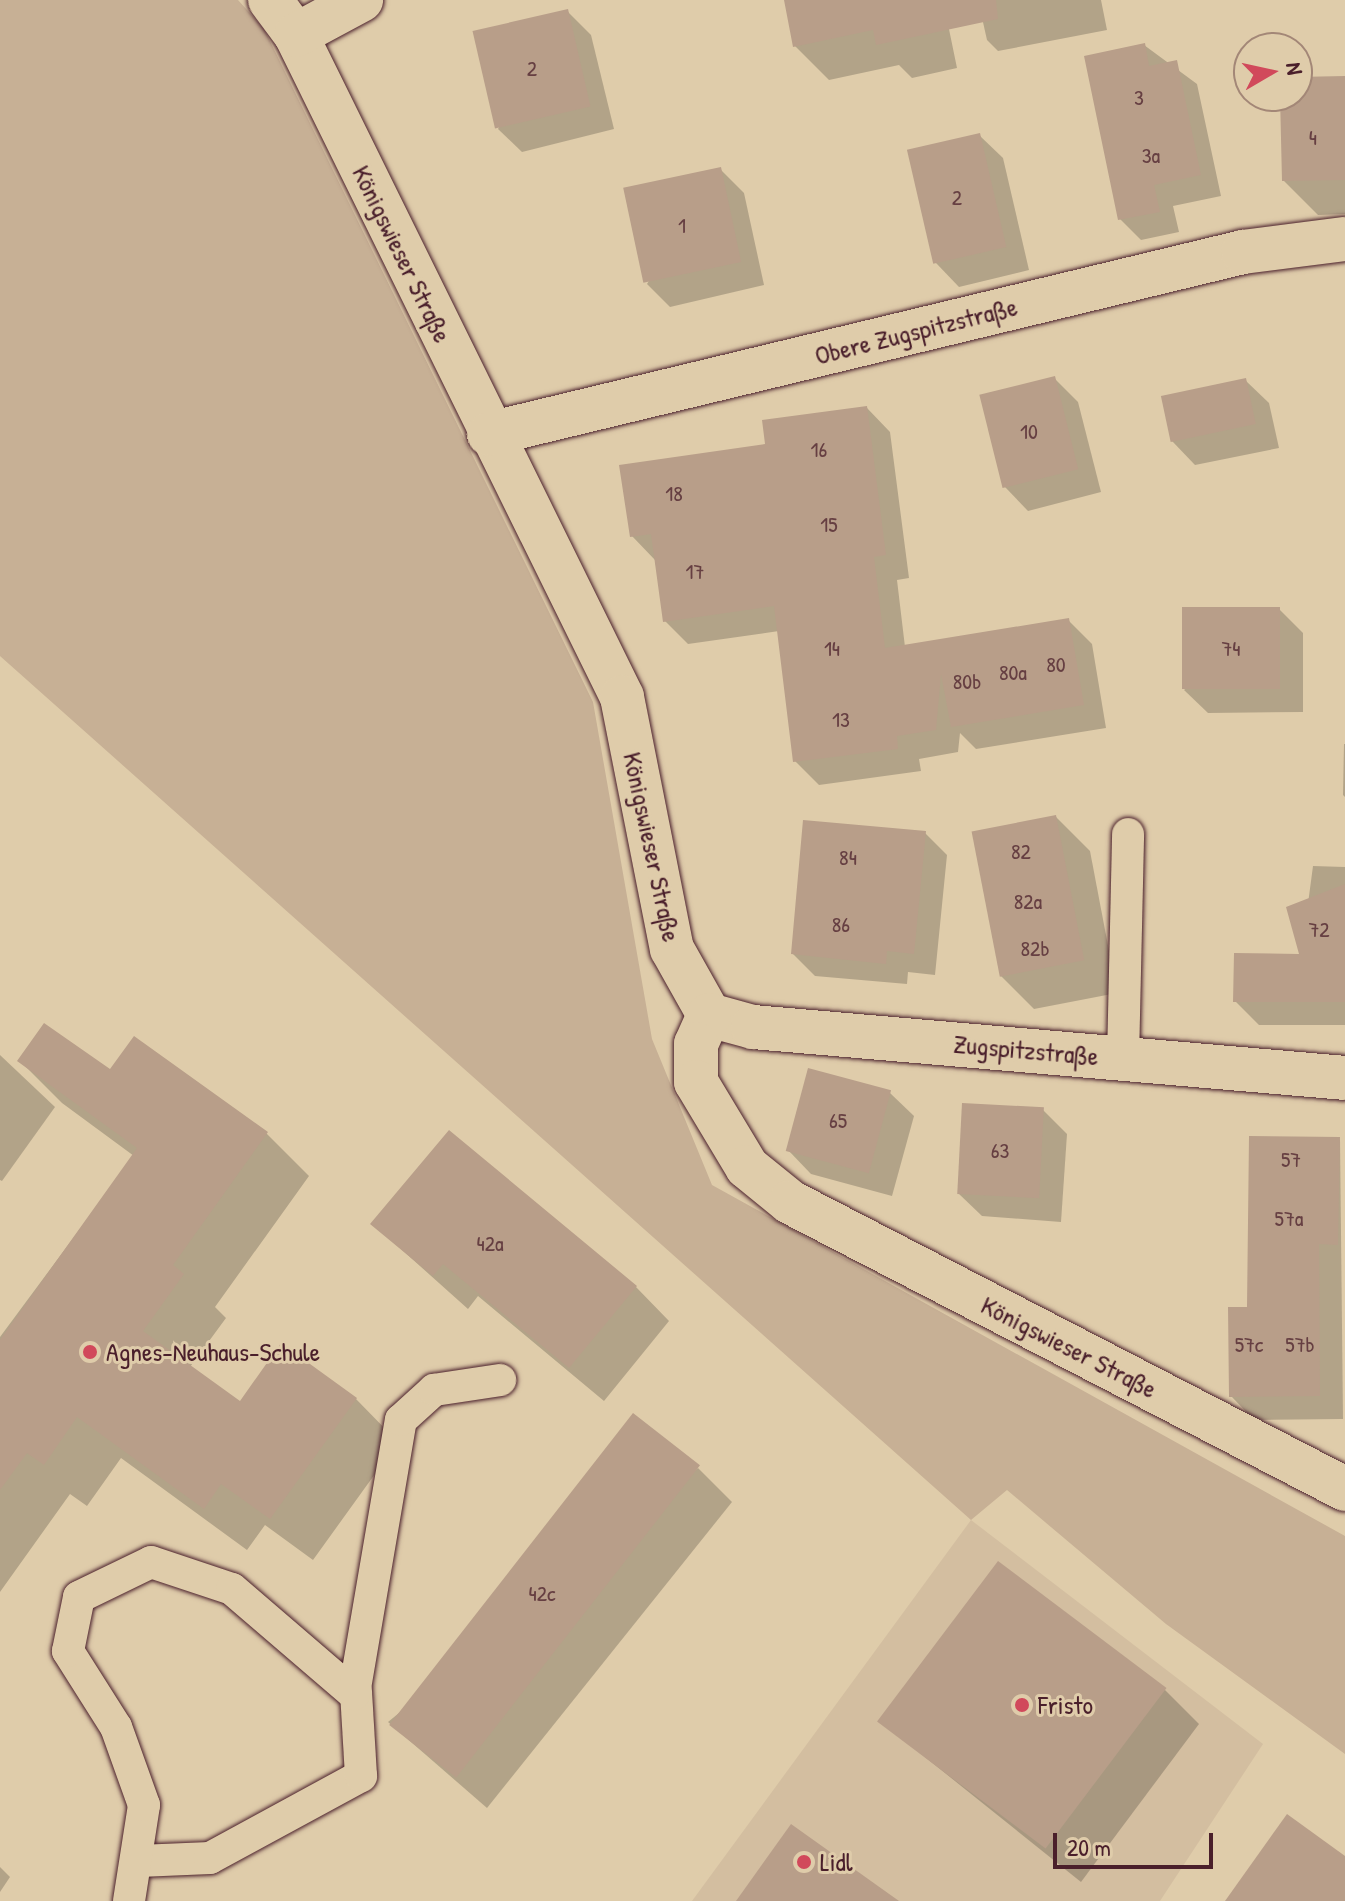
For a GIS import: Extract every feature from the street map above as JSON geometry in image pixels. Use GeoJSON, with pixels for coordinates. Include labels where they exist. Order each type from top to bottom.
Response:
{"type":"FeatureCollection","features":[{"type":"Feature","properties":{"kind":"street","name":"Königswieser Straße"},"geometry":{"type":"LineString","coordinates":[[270,0],[296,35],[489,434],[622,697],[672,949],[709,1015],[696,1044],[696,1082],[747,1167],[790,1202],[1345,1489]]}},
{"type":"Feature","properties":{"kind":"street"},"geometry":{"type":"LineString","coordinates":[[296,35],[361,0]]}},
{"type":"Feature","properties":{"kind":"street","name":"Obere Zugspitzstraße"},"geometry":{"type":"LineString","coordinates":[[489,434],[1243,252],[1345,239]]}},
{"type":"Feature","properties":{"kind":"street","name":"Zugspitzstraße"},"geometry":{"type":"LineString","coordinates":[[709,1015],[753,1027],[1345,1078]]}},
{"type":"Feature","properties":{"kind":"lane"},"geometry":{"type":"LineString","coordinates":[[1123,1059],[1128,834]]}},
{"type":"Feature","properties":{"kind":"lane"},"geometry":{"type":"LineString","coordinates":[[139,1861],[210,1858],[361,1776],[356,1691],[401,1420],[434,1390],[500,1380]]}},
{"type":"Feature","properties":{"kind":"lane"},"geometry":{"type":"LineString","coordinates":[[129,1901],[139,1861],[144,1805],[116,1727],[68,1651],[79,1597],[151,1562],[232,1589],[356,1691]]}},
{"type":"Feature","properties":{"kind":"shaded area"},"geometry":{"type":"Polygon","coordinates":[[[0,0],[238,0],[264,29],[593,702],[652,1039],[712,1185],[1345,1536],[1345,1754],[1166,1624],[1007,1490],[971,1520],[0,656],[0,0]]]}},
{"type":"Feature","properties":{"kind":"shaded area"},"geometry":{"type":"Polygon","coordinates":[[[971,1520],[1263,1744],[1160,1901],[692,1901],[971,1520]]]}},
{"type":"Feature","properties":{"kind":"building"},"geometry":{"type":"Polygon","coordinates":[[[784,0],[996,0],[998,19],[876,45],[873,30],[793,47],[784,0]]]}},
{"type":"Feature","properties":{"kind":"building"},"geometry":{"type":"Polygon","coordinates":[[[568,9],[590,106],[495,128],[473,31],[568,9]]]}},
{"type":"Feature","properties":{"kind":"building"},"geometry":{"type":"Polygon","coordinates":[[[1145,43],[1149,66],[1177,60],[1201,175],[1154,185],[1160,212],[1118,220],[1084,56],[1145,43]]]}},
{"type":"Feature","properties":{"kind":"building"},"geometry":{"type":"Polygon","coordinates":[[[1345,76],[1345,180],[1282,181],[1280,112],[1313,112],[1313,77],[1345,76]]]}},
{"type":"Feature","properties":{"kind":"building"},"geometry":{"type":"Polygon","coordinates":[[[980,133],[1006,247],[933,264],[907,150],[980,133]]]}},
{"type":"Feature","properties":{"kind":"building"},"geometry":{"type":"Polygon","coordinates":[[[721,167],[741,262],[643,283],[623,188],[721,167]]]}},
{"type":"Feature","properties":{"kind":"building"},"geometry":{"type":"Polygon","coordinates":[[[1055,376],[1078,469],[1003,488],[979,395],[1055,376]]]}},
{"type":"Feature","properties":{"kind":"building"},"geometry":{"type":"Polygon","coordinates":[[[1246,378],[1256,424],[1171,442],[1161,396],[1246,378]]]}},
{"type":"Feature","properties":{"kind":"building"},"geometry":{"type":"Polygon","coordinates":[[[867,406],[886,555],[874,557],[885,648],[1069,618],[1084,705],[951,727],[941,674],[936,730],[897,736],[898,749],[793,762],[774,606],[663,622],[651,534],[630,537],[619,465],[765,444],[762,420],[867,406]]]}},
{"type":"Feature","properties":{"kind":"building"},"geometry":{"type":"Polygon","coordinates":[[[1182,607],[1280,607],[1280,689],[1182,689],[1182,607]]]}},
{"type":"Feature","properties":{"kind":"building"},"geometry":{"type":"Polygon","coordinates":[[[1056,815],[1084,960],[1000,977],[972,831],[1056,815]]]}},
{"type":"Feature","properties":{"kind":"building"},"geometry":{"type":"Polygon","coordinates":[[[803,820],[926,831],[914,954],[887,951],[886,964],[791,954],[803,820]]]}},
{"type":"Feature","properties":{"kind":"building"},"geometry":{"type":"Polygon","coordinates":[[[1345,884],[1345,1002],[1233,1002],[1234,953],[1299,954],[1286,907],[1345,884]]]}},
{"type":"Feature","properties":{"kind":"building"},"geometry":{"type":"Polygon","coordinates":[[[44,1023],[110,1069],[134,1036],[268,1132],[173,1265],[184,1274],[143,1331],[240,1401],[281,1343],[357,1398],[270,1519],[221,1484],[204,1509],[77,1417],[44,1465],[27,1453],[0,1490],[0,1340],[137,1148],[17,1061],[44,1023]]]}},
{"type":"Feature","properties":{"kind":"building"},"geometry":{"type":"Polygon","coordinates":[[[808,1068],[891,1090],[869,1173],[786,1151],[808,1068]]]}},
{"type":"Feature","properties":{"kind":"building"},"geometry":{"type":"Polygon","coordinates":[[[962,1103],[1044,1107],[1039,1198],[957,1194],[962,1103]]]}},
{"type":"Feature","properties":{"kind":"building"},"geometry":{"type":"Polygon","coordinates":[[[449,1130],[637,1286],[569,1368],[443,1264],[433,1276],[370,1224],[449,1130]]]}},
{"type":"Feature","properties":{"kind":"building"},"geometry":{"type":"Polygon","coordinates":[[[1249,1136],[1340,1137],[1338,1245],[1319,1244],[1320,1396],[1229,1397],[1228,1307],[1247,1307],[1249,1136]]]}},
{"type":"Feature","properties":{"kind":"building"},"geometry":{"type":"Polygon","coordinates":[[[633,1413],[700,1465],[456,1777],[389,1725],[633,1413]]]}},
{"type":"Feature","properties":{"kind":"building","name":"Fristo"},"geometry":{"type":"Polygon","coordinates":[[[998,1561],[1167,1688],[1046,1849],[877,1722],[998,1561]]]}},
{"type":"Feature","properties":{"kind":"building"},"geometry":{"type":"Polygon","coordinates":[[[1287,1814],[1345,1856],[1345,1901],[1225,1901],[1287,1814]]]}},
{"type":"Feature","properties":{"kind":"building","name":"Lidl"},"geometry":{"type":"Polygon","coordinates":[[[791,1824],[899,1901],[736,1901],[791,1824]]]}},
{"type":"Feature","properties":{"kind":"place","name":"Agnes-Neuhaus-Schule"},"geometry":{"type":"Point","coordinates":[90,1352]}},
{"type":"Feature","properties":{"kind":"place","name":"Fristo"},"geometry":{"type":"Point","coordinates":[1022,1705]}},
{"type":"Feature","properties":{"kind":"place","name":"Lidl"},"geometry":{"type":"Point","coordinates":[804,1862]}}]}
